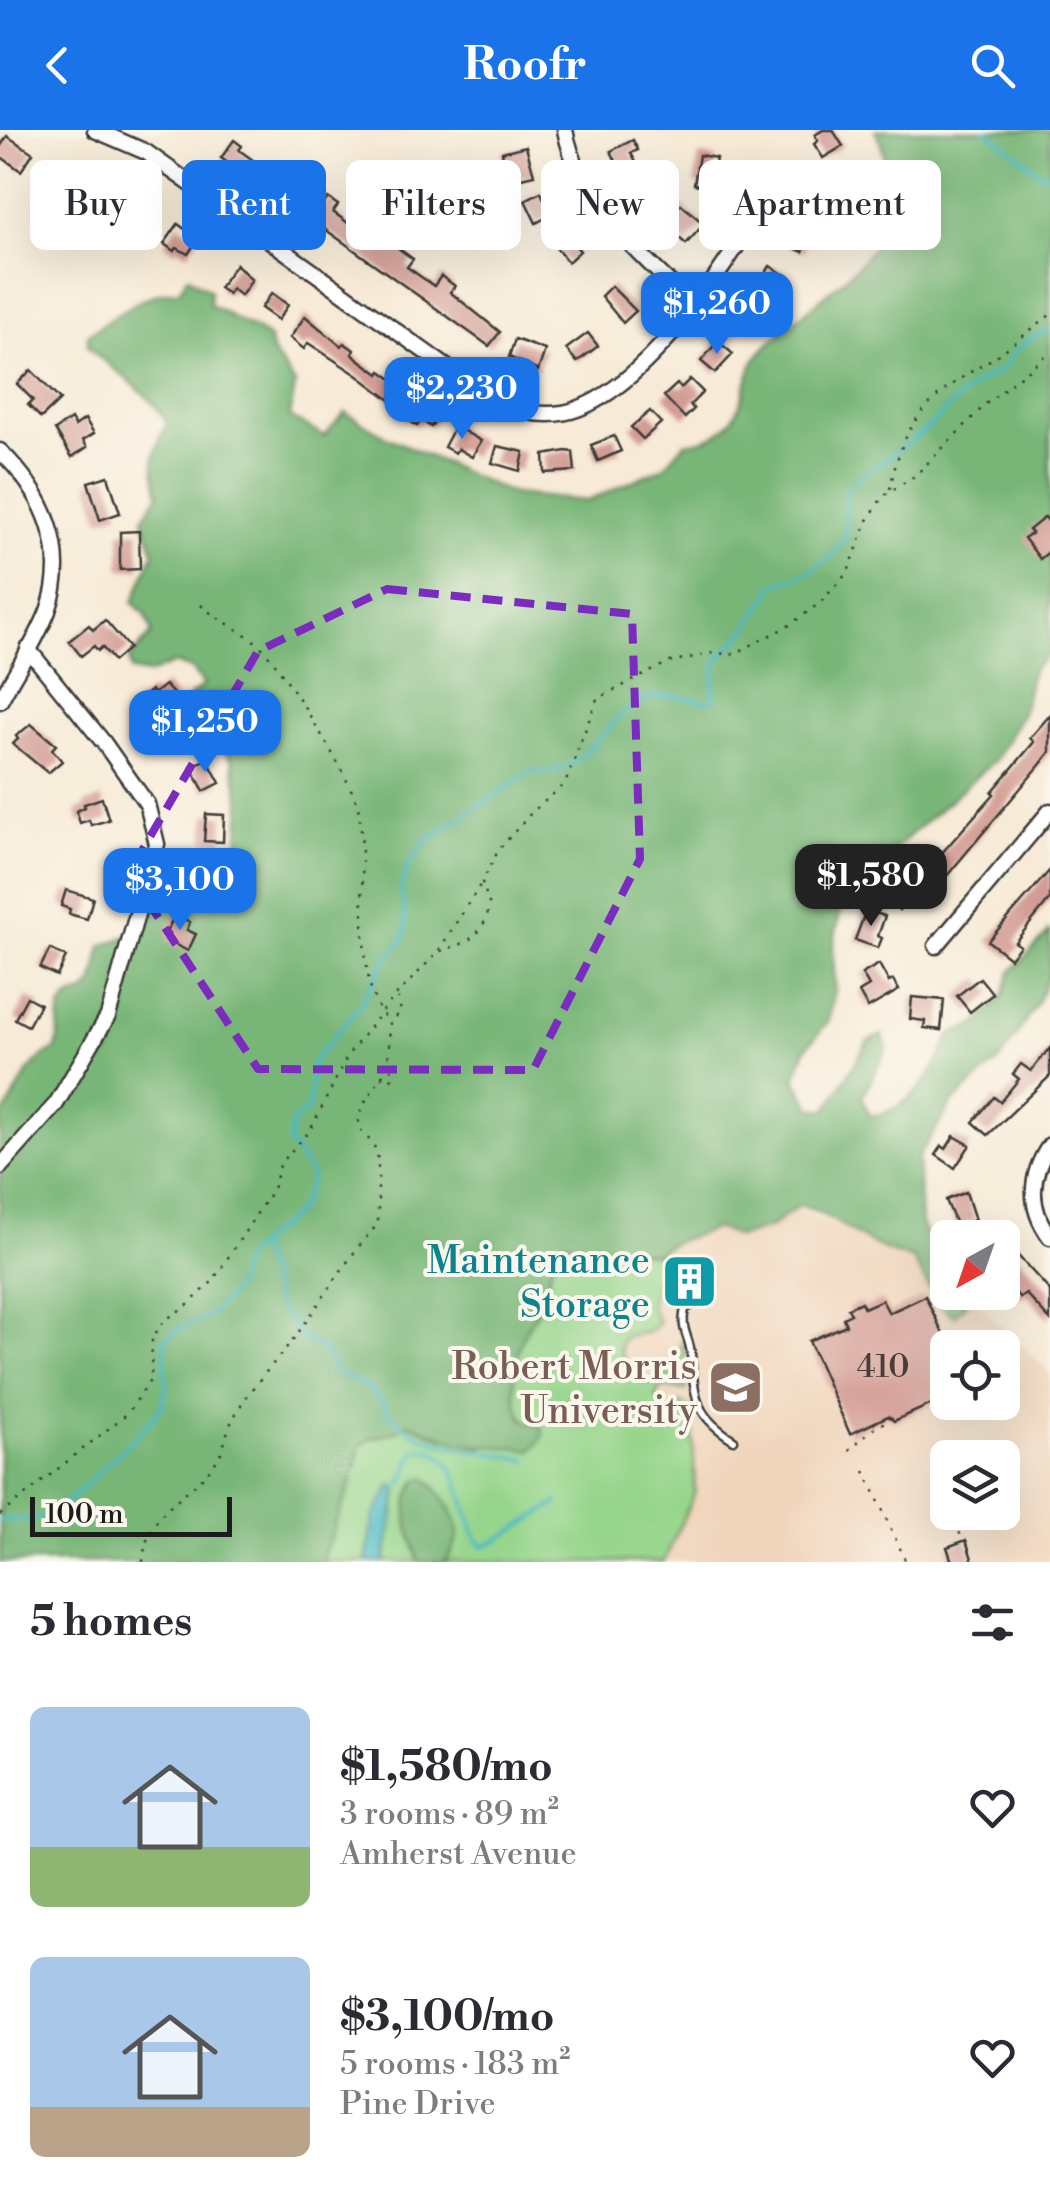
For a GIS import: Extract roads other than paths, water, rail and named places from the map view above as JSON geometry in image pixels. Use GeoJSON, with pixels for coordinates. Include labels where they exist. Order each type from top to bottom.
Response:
{"type":"FeatureCollection","features":[{"type":"Feature","properties":{"kind":"street"},"geometry":{"type":"LineString","coordinates":[[95,130],[146,152],[501,406],[524,412],[573,412],[596,402],[620,384],[720,276],[735,250]]}},
{"type":"Feature","properties":{"kind":"street"},"geometry":{"type":"LineString","coordinates":[[565,130],[575,167],[594,202],[694,306]]}},
{"type":"Feature","properties":{"kind":"street"},"geometry":{"type":"LineString","coordinates":[[0,451],[19,469],[45,508],[57,566],[48,611],[0,701]]}},
{"type":"Feature","properties":{"kind":"street"},"geometry":{"type":"LineString","coordinates":[[0,1167],[56,1104],[108,1016],[158,844],[147,804],[104,743],[28,650]]}},
{"type":"Feature","properties":{"kind":"street"},"geometry":{"type":"LineString","coordinates":[[936,946],[1050,811]]}},
{"type":"Feature","properties":{"kind":"street"},"geometry":{"type":"LineString","coordinates":[[1050,1145],[1038,1166],[1033,1189],[1036,1215],[1050,1237]]}},
{"type":"Feature","properties":{"kind":"lane"},"geometry":{"type":"LineString","coordinates":[[707,1296],[685,1308],[681,1323],[691,1351],[694,1398],[717,1430],[734,1440]]}},
{"type":"Feature","properties":{"kind":"water"},"geometry":{"type":"Polygon","coordinates":[[[392,1485],[398,1491],[385,1562],[366,1562],[374,1516],[392,1485]]]}},
{"type":"Feature","properties":{"kind":"waterway"},"geometry":{"type":"LineString","coordinates":[[986,130],[1050,176]]}},
{"type":"Feature","properties":{"kind":"waterway"},"geometry":{"type":"LineString","coordinates":[[0,1520],[47,1517],[55,1512],[141,1431],[164,1401],[165,1340],[219,1307],[235,1286],[241,1265],[254,1247],[300,1206],[312,1175],[289,1143],[292,1123],[308,1109],[313,1061],[359,1007],[383,964],[404,939],[401,888],[409,863],[426,841],[532,771],[551,772],[566,767],[631,707],[647,699],[670,696],[710,701],[714,697],[718,659],[744,633],[775,585],[811,571],[832,555],[845,538],[846,488],[918,435],[971,388],[1002,370],[1022,345],[1050,329]]}},
{"type":"Feature","properties":{"kind":"waterway"},"geometry":{"type":"LineString","coordinates":[[258,1244],[278,1306],[303,1338],[324,1350],[342,1375],[373,1391],[394,1418],[441,1443],[528,1460]]}},
{"type":"Feature","properties":{"kind":"waterway"},"geometry":{"type":"LineString","coordinates":[[396,1488],[404,1480],[417,1450],[433,1451],[453,1471],[482,1546],[559,1502]]}},
{"type":"Feature","properties":{"kind":"place","name":"Maintenance Storage"},"geometry":{"type":"Point","coordinates":[689,1282]}},
{"type":"Feature","properties":{"kind":"place","name":"Robert Morris University"},"geometry":{"type":"Point","coordinates":[736,1388]}}]}
